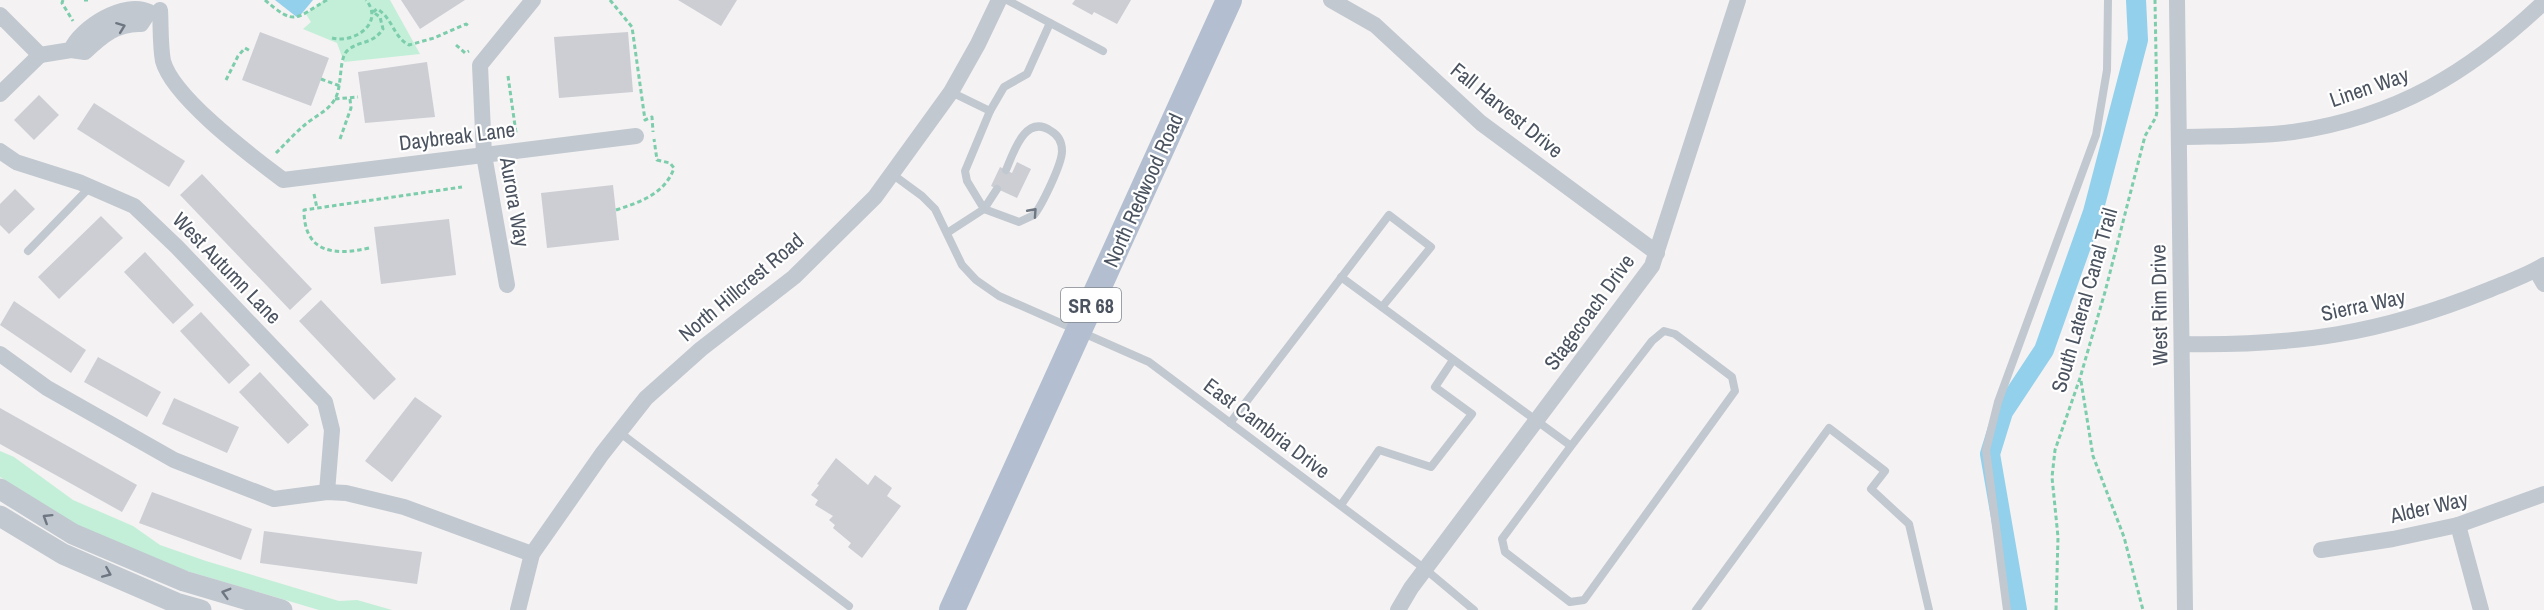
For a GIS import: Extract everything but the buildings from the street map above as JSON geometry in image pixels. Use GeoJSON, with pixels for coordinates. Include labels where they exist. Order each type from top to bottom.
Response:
{"type":"FeatureCollection","features":[{"type":"Feature","properties":{"kind":"main road","name":"North Redwood Road"},"geometry":{"type":"LineString","coordinates":[[952,610],[1229,0]]}},
{"type":"Feature","properties":{"kind":"street","name":"Aurora Way"},"geometry":{"type":"LineString","coordinates":[[507,285],[484,155],[480,65],[533,0]]}},
{"type":"Feature","properties":{"kind":"street","name":"North Hillcrest Road"},"geometry":{"type":"LineString","coordinates":[[518,610],[532,554],[619,432],[646,398],[701,349],[794,277],[875,197],[951,92],[999,0]]}},
{"type":"Feature","properties":{"kind":"street","name":"Fall Harvest Drive"},"geometry":{"type":"LineString","coordinates":[[1331,0],[1375,25],[1481,123],[1657,253]]}},
{"type":"Feature","properties":{"kind":"street","name":"Stagecoach Drive"},"geometry":{"type":"LineString","coordinates":[[1398,610],[1425,569],[1648,272],[1657,253],[1737,0]]}},
{"type":"Feature","properties":{"kind":"street","name":"West Rim Drive"},"geometry":{"type":"LineString","coordinates":[[2177,0],[2185,610]]}},
{"type":"Feature","properties":{"kind":"street","name":"Linen Way"},"geometry":{"type":"LineString","coordinates":[[2179,137],[2293,132],[2356,119],[2385,110],[2442,83],[2469,66],[2544,3]]}},
{"type":"Feature","properties":{"kind":"street","name":"Daybreak Lane"},"geometry":{"type":"LineString","coordinates":[[159,8],[164,62],[184,96],[246,152],[284,180],[636,136]]}},
{"type":"Feature","properties":{"kind":"street"},"geometry":{"type":"LineString","coordinates":[[0,94],[40,55],[70,50],[85,52],[104,34],[127,24],[141,24],[159,8]]}},
{"type":"Feature","properties":{"kind":"street"},"geometry":{"type":"LineString","coordinates":[[0,15],[40,55]]}},
{"type":"Feature","properties":{"kind":"street","name":"West Autumn Lane"},"geometry":{"type":"LineString","coordinates":[[0,151],[16,162],[90,187],[134,207],[177,247],[325,402],[332,430],[327,492]]}},
{"type":"Feature","properties":{"kind":"street","name":"Sierra Way"},"geometry":{"type":"LineString","coordinates":[[2182,344],[2281,342],[2366,330],[2428,313],[2541,273]]}},
{"type":"Feature","properties":{"kind":"street"},"geometry":{"type":"LineString","coordinates":[[0,354],[47,388],[174,460],[274,499],[327,492],[346,493],[404,507],[532,554]]}},
{"type":"Feature","properties":{"kind":"street"},"geometry":{"type":"LineString","coordinates":[[0,489],[83,538],[184,581],[282,610]]}},
{"type":"Feature","properties":{"kind":"street","name":"Alder Way"},"geometry":{"type":"LineString","coordinates":[[2321,550],[2393,539],[2458,525],[2544,494]]}},
{"type":"Feature","properties":{"kind":"street"},"geometry":{"type":"LineString","coordinates":[[0,516],[63,554],[176,603],[201,610]]}},
{"type":"Feature","properties":{"kind":"street"},"geometry":{"type":"LineString","coordinates":[[2458,525],[2481,610]]}},
{"type":"Feature","properties":{"kind":"lane"},"geometry":{"type":"LineString","coordinates":[[1007,0],[1103,51]]}},
{"type":"Feature","properties":{"kind":"lane"},"geometry":{"type":"LineString","coordinates":[[2007,610],[1986,450],[1998,402],[2096,135],[2107,70],[2108,0]]}},
{"type":"Feature","properties":{"kind":"lane"},"geometry":{"type":"LineString","coordinates":[[1006,170],[1019,140],[1026,131],[1042,127],[1057,136],[1062,149],[1060,160],[1034,215],[1019,222],[984,209],[967,181],[965,171],[990,111],[1004,87],[1027,74],[1050,23]]}},
{"type":"Feature","properties":{"kind":"lane"},"geometry":{"type":"LineString","coordinates":[[951,92],[990,111]]}},
{"type":"Feature","properties":{"kind":"lane","name":"East Cambria Drive"},"geometry":{"type":"LineString","coordinates":[[892,174],[922,196],[935,209],[962,266],[976,280],[999,296],[1149,362],[1425,569],[1474,610]]}},
{"type":"Feature","properties":{"kind":"lane"},"geometry":{"type":"LineString","coordinates":[[28,251],[90,187]]}},
{"type":"Feature","properties":{"kind":"lane"},"geometry":{"type":"LineString","coordinates":[[946,233],[984,209],[997,189]]}},
{"type":"Feature","properties":{"kind":"lane"},"geometry":{"type":"LineString","coordinates":[[1230,423],[1389,215],[1431,247],[1382,308]]}},
{"type":"Feature","properties":{"kind":"lane"},"geometry":{"type":"LineString","coordinates":[[1341,277],[1572,446]]}},
{"type":"Feature","properties":{"kind":"lane"},"geometry":{"type":"LineString","coordinates":[[1664,331],[1675,334],[1732,377],[1735,391],[1584,600],[1570,602],[1505,552],[1502,538],[1572,446],[1652,341],[1664,331]]}},
{"type":"Feature","properties":{"kind":"lane"},"geometry":{"type":"LineString","coordinates":[[1341,505],[1379,450],[1431,467],[1472,414],[1435,387],[1453,360]]}},
{"type":"Feature","properties":{"kind":"lane"},"geometry":{"type":"LineString","coordinates":[[1696,610],[1829,428],[1885,471],[1870,489],[1909,524],[1929,610]]}},
{"type":"Feature","properties":{"kind":"lane"},"geometry":{"type":"LineString","coordinates":[[619,432],[849,606]]}},
{"type":"Feature","properties":{"kind":"path"},"geometry":{"type":"LineString","coordinates":[[63,0],[62,3],[76,28]]}},
{"type":"Feature","properties":{"kind":"path"},"geometry":{"type":"LineString","coordinates":[[265,0],[288,18],[295,18],[327,0]]}},
{"type":"Feature","properties":{"kind":"path"},"geometry":{"type":"LineString","coordinates":[[274,156],[309,121],[327,109],[335,99],[340,86],[342,57],[348,50],[377,38],[383,29],[380,17],[373,12],[366,0]]}},
{"type":"Feature","properties":{"kind":"path"},"geometry":{"type":"LineString","coordinates":[[610,0],[632,27]]}},
{"type":"Feature","properties":{"kind":"path","name":"South Lateral Canal Trail"},"geometry":{"type":"LineString","coordinates":[[2056,610],[2058,537],[2052,477],[2055,450],[2080,378],[2105,292],[2145,136],[2156,117],[2155,0]]}},
{"type":"Feature","properties":{"kind":"path"},"geometry":{"type":"LineString","coordinates":[[373,12],[377,9],[386,14],[399,37],[409,45],[434,38],[466,24],[470,27]]}},
{"type":"Feature","properties":{"kind":"path"},"geometry":{"type":"LineString","coordinates":[[332,38],[338,40],[363,33],[371,24],[373,12]]}},
{"type":"Feature","properties":{"kind":"path"},"geometry":{"type":"LineString","coordinates":[[456,45],[465,53],[475,48]]}},
{"type":"Feature","properties":{"kind":"path"},"geometry":{"type":"LineString","coordinates":[[226,80],[238,56],[245,48],[250,51]]}},
{"type":"Feature","properties":{"kind":"path"},"geometry":{"type":"LineString","coordinates":[[508,76],[516,135]]}},
{"type":"Feature","properties":{"kind":"path"},"geometry":{"type":"LineString","coordinates":[[321,79],[340,86]]}},
{"type":"Feature","properties":{"kind":"path"},"geometry":{"type":"LineString","coordinates":[[335,99],[358,97]]}},
{"type":"Feature","properties":{"kind":"path"},"geometry":{"type":"LineString","coordinates":[[340,138],[351,108],[350,99]]}},
{"type":"Feature","properties":{"kind":"path"},"geometry":{"type":"LineString","coordinates":[[369,248],[343,253],[315,245],[304,225],[304,210],[462,188]]}},
{"type":"Feature","properties":{"kind":"path"},"geometry":{"type":"LineString","coordinates":[[2080,378],[2093,456],[2124,537],[2143,610]]}},
{"type":"Feature","properties":{"kind":"green space"},"geometry":{"type":"Polygon","coordinates":[[[324,0],[390,0],[420,54],[344,62],[337,43],[303,29],[311,22],[306,14],[324,0]]]}},
{"type":"Feature","properties":{"kind":"green space"},"geometry":{"type":"Polygon","coordinates":[[[0,451],[14,457],[73,500],[133,526],[160,545],[339,601],[357,600],[392,610],[319,610],[170,566],[78,526],[0,477],[0,451]]]}},
{"type":"Feature","properties":{"kind":"water"},"geometry":{"type":"Polygon","coordinates":[[[275,0],[313,0],[298,18],[275,0]]]}},
{"type":"Feature","properties":{"kind":"waterway"},"geometry":{"type":"LineString","coordinates":[[2017,610],[1990,454],[2003,412],[2044,350],[2093,212],[2138,40],[2136,0]]}}]}
